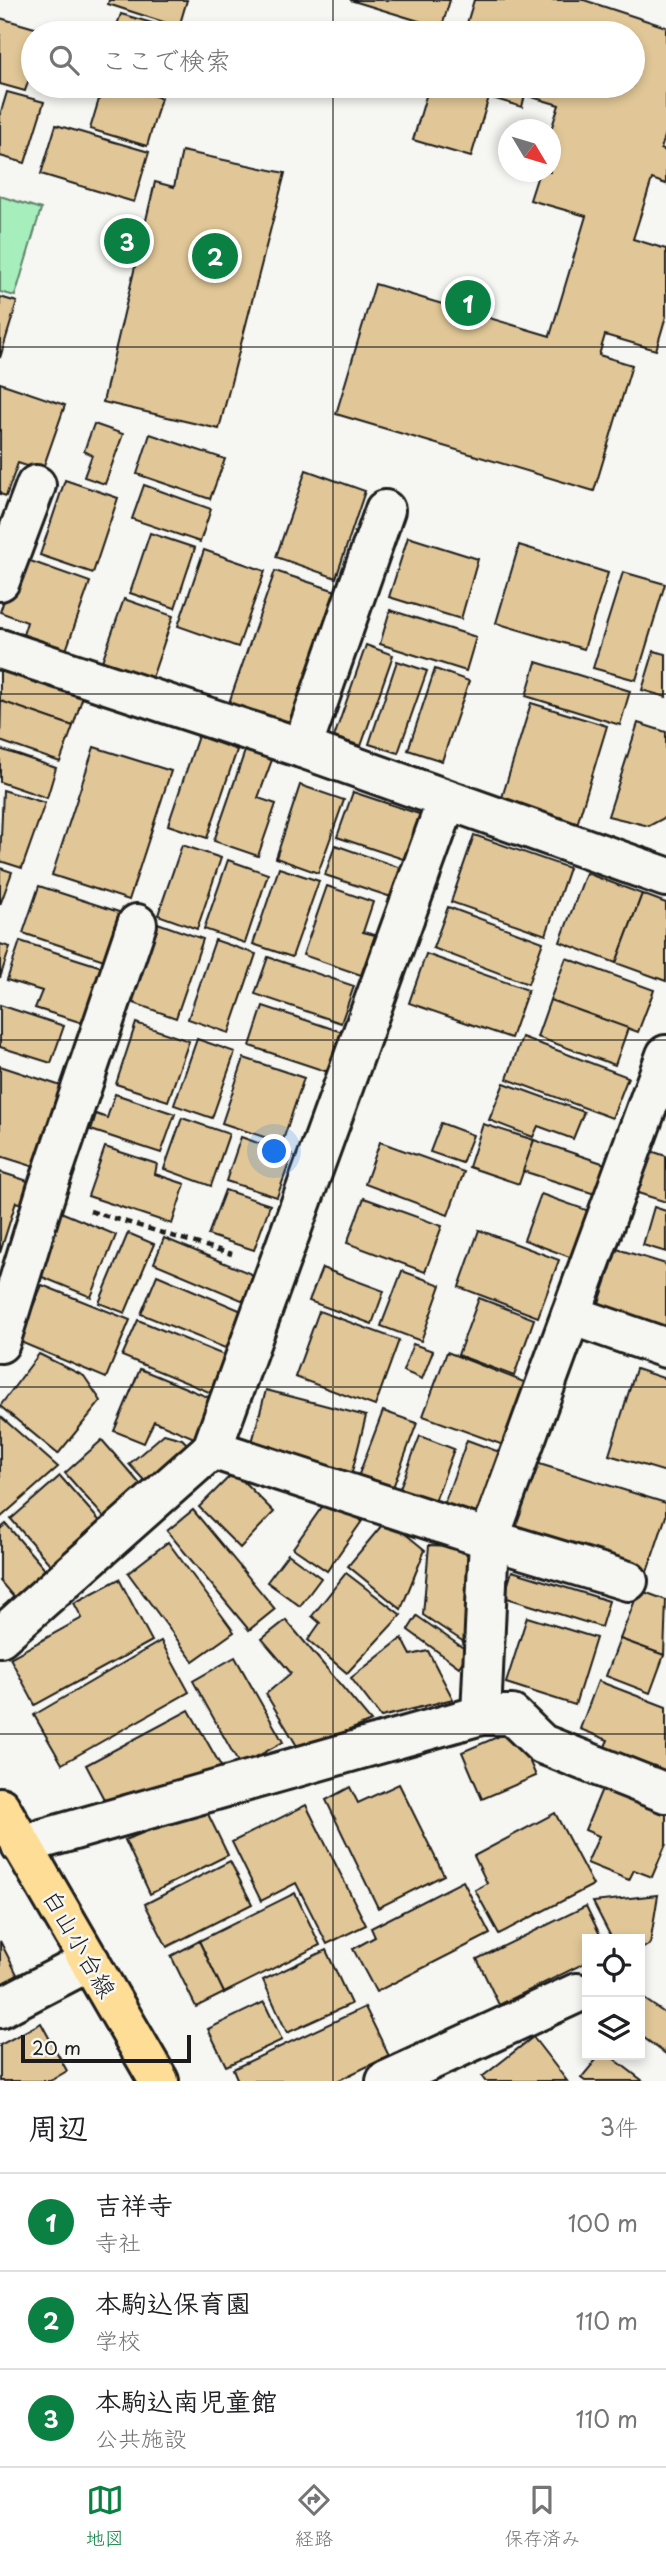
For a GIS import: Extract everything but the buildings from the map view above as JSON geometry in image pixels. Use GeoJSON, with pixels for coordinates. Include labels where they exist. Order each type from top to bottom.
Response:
{"type":"FeatureCollection","features":[{"type":"Feature","properties":{"kind":"main road","name":"白山小台線"},"geometry":{"type":"LineString","coordinates":[[0,1807],[159,2081]]}},
{"type":"Feature","properties":{"kind":"street"},"geometry":{"type":"LineString","coordinates":[[0,581],[36,485]]}},
{"type":"Feature","properties":{"kind":"street"},"geometry":{"type":"LineString","coordinates":[[302,748],[385,510]]}},
{"type":"Feature","properties":{"kind":"street"},"geometry":{"type":"LineString","coordinates":[[0,649],[302,748],[666,877]]}},
{"type":"Feature","properties":{"kind":"street"},"geometry":{"type":"LineString","coordinates":[[0,1637],[212,1449],[447,800]]}},
{"type":"Feature","properties":{"kind":"street"},"geometry":{"type":"LineString","coordinates":[[0,1343],[136,925]]}},
{"type":"Feature","properties":{"kind":"street"},"geometry":{"type":"LineString","coordinates":[[481,1715],[489,1539],[666,1055]]}},
{"type":"Feature","properties":{"kind":"street"},"geometry":{"type":"LineString","coordinates":[[571,1315],[666,1348]]}},
{"type":"Feature","properties":{"kind":"street"},"geometry":{"type":"LineString","coordinates":[[212,1449],[628,1581]]}},
{"type":"Feature","properties":{"kind":"street"},"geometry":{"type":"LineString","coordinates":[[21,1845],[481,1715],[512,1715],[542,1744],[666,1793]]}},
{"type":"Feature","properties":{"kind":"street"},"geometry":{"type":"LineString","coordinates":[[0,2008],[90,1961]]}},
{"type":"Feature","properties":{"kind":"street"},"geometry":{"type":"LineString","coordinates":[[386,2081],[577,1993]]}},
{"type":"Feature","properties":{"kind":"path"},"geometry":{"type":"LineString","coordinates":[[45,1198],[278,1267]]}},
{"type":"Feature","properties":{"kind":"green space"},"geometry":{"type":"Polygon","coordinates":[[[0,196],[41,209],[15,296],[0,292],[0,196]]]}},
{"type":"Feature","properties":{"kind":"place","name":"本駒込南児童館"},"geometry":{"type":"Point","coordinates":[127,241]}},
{"type":"Feature","properties":{"kind":"place","name":"本駒込保育園"},"geometry":{"type":"Point","coordinates":[215,256]}},
{"type":"Feature","properties":{"kind":"place","name":"吉祥寺"},"geometry":{"type":"Point","coordinates":[468,303]}}]}
